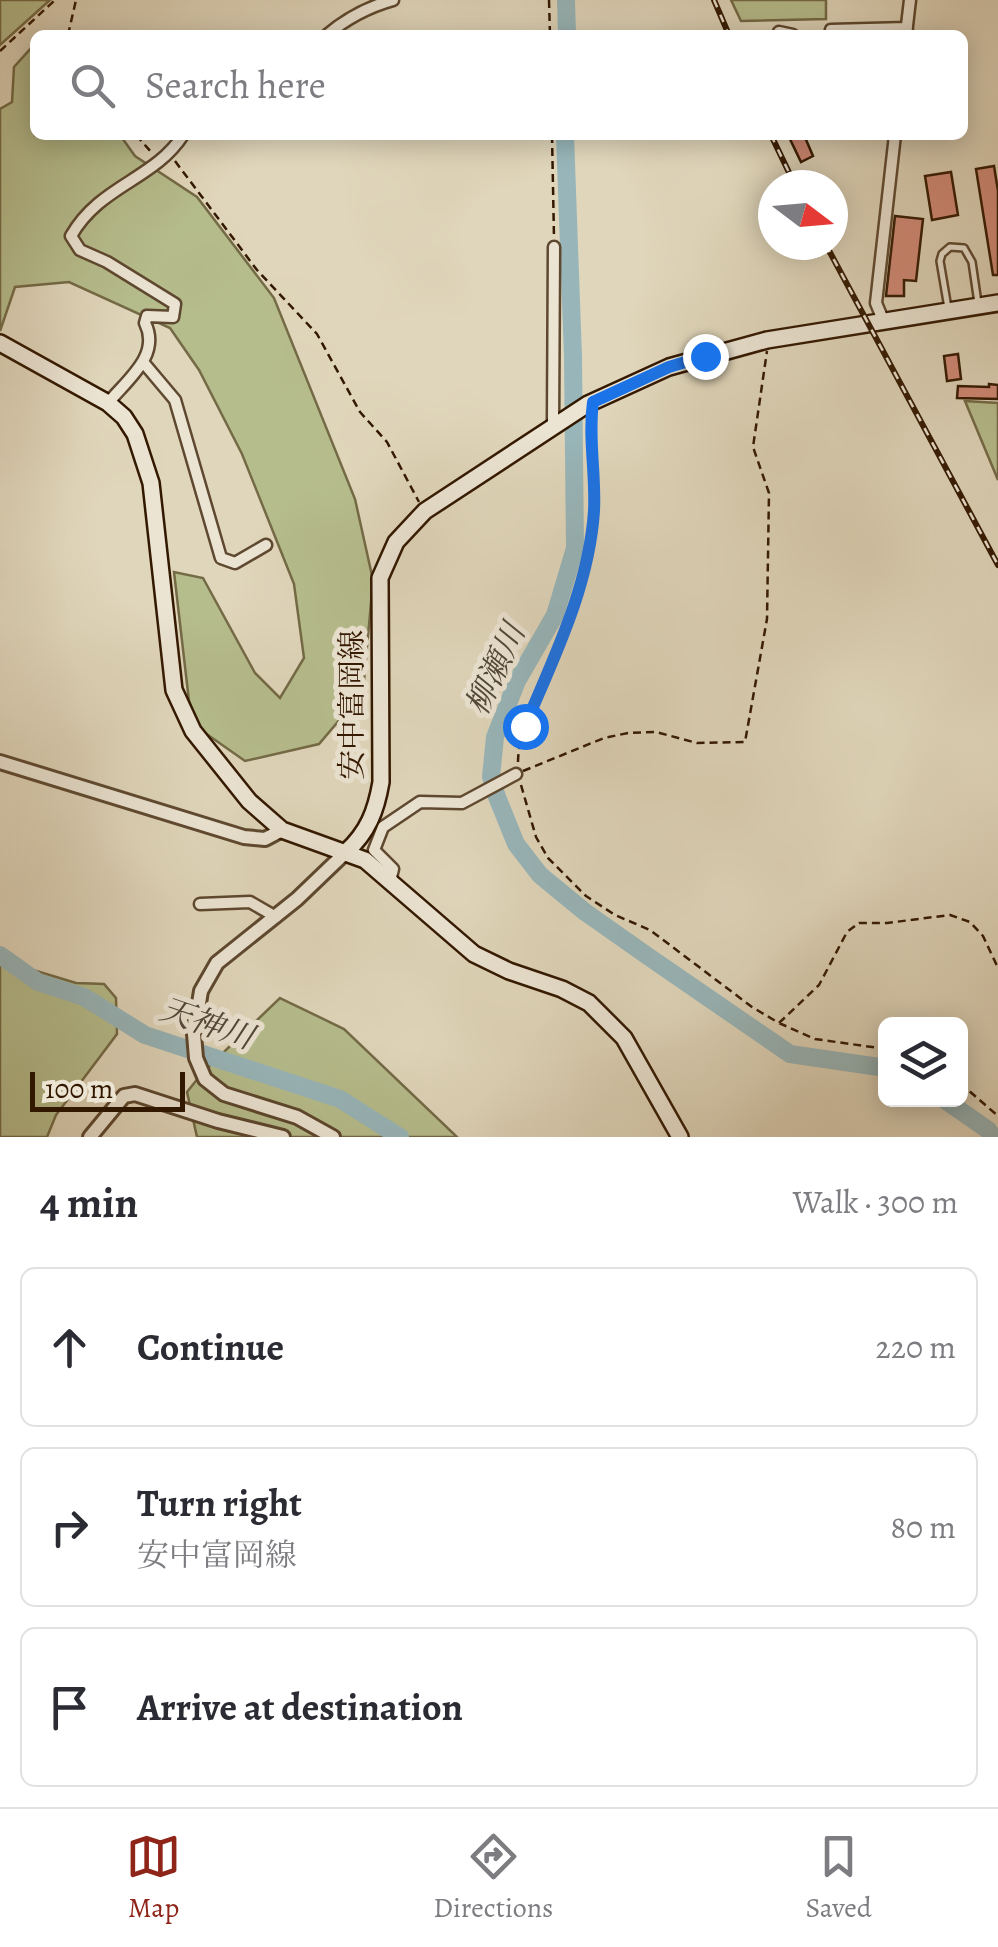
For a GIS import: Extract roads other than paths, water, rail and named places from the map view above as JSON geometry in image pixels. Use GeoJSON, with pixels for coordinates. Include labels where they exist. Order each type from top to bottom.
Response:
{"type":"FeatureCollection","features":[{"type":"Feature","properties":{"kind":"main road","name":"安中富岡線"},"geometry":{"type":"LineString","coordinates":[[346,852],[367,830],[382,782],[380,578],[396,542],[425,512],[590,403],[669,367],[767,340],[998,304]]}},
{"type":"Feature","properties":{"kind":"main road"},"geometry":{"type":"LineString","coordinates":[[0,344],[108,403],[135,434],[148,470],[169,664],[182,711],[193,731],[249,801],[282,830],[365,860],[448,936],[474,954],[509,972],[562,989],[601,1013],[624,1038],[680,1137]]}},
{"type":"Feature","properties":{"kind":"street"},"geometry":{"type":"LineString","coordinates":[[334,30],[356,14],[393,0]]}},
{"type":"Feature","properties":{"kind":"street"},"geometry":{"type":"LineString","coordinates":[[906,30],[910,0]]}},
{"type":"Feature","properties":{"kind":"street"},"geometry":{"type":"LineString","coordinates":[[108,403],[151,349],[144,323],[148,316],[173,318],[174,304],[107,262],[80,250],[71,236],[107,194],[170,155],[180,140]]}},
{"type":"Feature","properties":{"kind":"street"},"geometry":{"type":"LineString","coordinates":[[883,320],[876,303],[894,140]]}},
{"type":"Feature","properties":{"kind":"street"},"geometry":{"type":"LineString","coordinates":[[554,246],[554,426]]}},
{"type":"Feature","properties":{"kind":"street"},"geometry":{"type":"LineString","coordinates":[[143,362],[175,400],[221,558],[235,563],[266,546]]}},
{"type":"Feature","properties":{"kind":"street"},"geometry":{"type":"LineString","coordinates":[[0,762],[244,837],[265,840],[282,830]]}},
{"type":"Feature","properties":{"kind":"street"},"geometry":{"type":"LineString","coordinates":[[390,881],[394,870],[374,850],[387,823],[420,802],[458,804],[518,776]]}},
{"type":"Feature","properties":{"kind":"street"},"geometry":{"type":"LineString","coordinates":[[332,1137],[297,1116],[224,1094],[205,1079],[196,1058],[194,1017],[201,991],[217,963],[276,917],[346,852]]}},
{"type":"Feature","properties":{"kind":"street"},"geometry":{"type":"LineString","coordinates":[[200,904],[250,902],[276,917]]}},
{"type":"Feature","properties":{"kind":"street"},"geometry":{"type":"LineString","coordinates":[[90,1137],[124,1096],[135,1094],[283,1137]]}},
{"type":"Feature","properties":{"kind":"lane"},"geometry":{"type":"LineString","coordinates":[[949,310],[940,260],[950,246],[964,248],[970,256],[978,306]]}},
{"type":"Feature","properties":{"kind":"waterway","name":"柳瀬川"},"geometry":{"type":"LineString","coordinates":[[566,0],[567,30]]}},
{"type":"Feature","properties":{"kind":"waterway","name":"柳瀬川"},"geometry":{"type":"LineString","coordinates":[[565,140],[575,548],[555,615],[517,681],[495,737],[491,777],[497,797],[516,844],[540,875],[585,912],[790,1054],[878,1067]]}},
{"type":"Feature","properties":{"kind":"waterway","name":"天神川"},"geometry":{"type":"LineString","coordinates":[[0,955],[38,982],[84,997],[145,1035],[340,1099],[400,1137]]}},
{"type":"Feature","properties":{"kind":"waterway","name":"柳瀬川"},"geometry":{"type":"LineString","coordinates":[[955,1107],[993,1137]]}},
{"type":"Feature","properties":{"kind":"railway"},"geometry":{"type":"LineString","coordinates":[[714,0],[727,30]]}},
{"type":"Feature","properties":{"kind":"railway"},"geometry":{"type":"LineString","coordinates":[[773,140],[788,170]]}},
{"type":"Feature","properties":{"kind":"railway"},"geometry":{"type":"LineString","coordinates":[[834,260],[998,565]]}}]}
